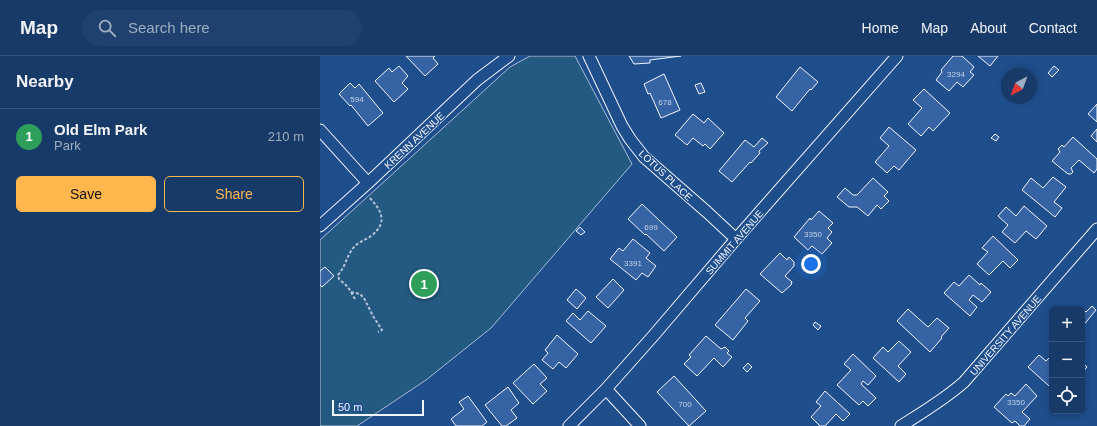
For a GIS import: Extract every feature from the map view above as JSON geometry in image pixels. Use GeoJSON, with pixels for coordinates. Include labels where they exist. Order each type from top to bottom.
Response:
{"type":"FeatureCollection","features":[{"type":"Feature","properties":{"kind":"street","name":"KRENN AVENUE"},"geometry":{"type":"LineString","coordinates":[[320,226],[477,80],[509,56]]}},
{"type":"Feature","properties":{"kind":"street","name":"LOTUS PLACE"},"geometry":{"type":"LineString","coordinates":[[589,56],[622,126],[644,157],[736,239]]}},
{"type":"Feature","properties":{"kind":"street","name":"SUMMIT AVENUE"},"geometry":{"type":"LineString","coordinates":[[569,426],[606,389],[897,56]]}},
{"type":"Feature","properties":{"kind":"street"},"geometry":{"type":"LineString","coordinates":[[320,130],[368,183]]}},
{"type":"Feature","properties":{"kind":"street","name":"UNIVERSITY AVENUE"},"geometry":{"type":"LineString","coordinates":[[901,426],[929,409],[964,382],[1097,230]]}},
{"type":"Feature","properties":{"kind":"street"},"geometry":{"type":"LineString","coordinates":[[606,389],[640,426]]}},
{"type":"Feature","properties":{"kind":"path"},"geometry":{"type":"LineString","coordinates":[[355,299],[348,287],[339,279],[338,275],[343,269],[351,251],[356,245],[373,234],[382,221],[380,209],[367,194]]}},
{"type":"Feature","properties":{"kind":"path"},"geometry":{"type":"LineString","coordinates":[[351,292],[360,294],[364,298],[382,330],[378,332]]}},
{"type":"Feature","properties":{"kind":"shaded area"},"geometry":{"type":"Polygon","coordinates":[[[530,56],[575,56],[632,164],[491,328],[426,380],[357,426],[320,426],[320,240],[510,67],[530,56]]]}},
{"type":"Feature","properties":{"kind":"building"},"geometry":{"type":"Polygon","coordinates":[[[406,56],[435,56],[433,58],[438,64],[425,76],[406,56]]]}},
{"type":"Feature","properties":{"kind":"building"},"geometry":{"type":"Polygon","coordinates":[[[629,56],[681,56],[650,60],[650,63],[634,64],[629,56]]]}},
{"type":"Feature","properties":{"kind":"building"},"geometry":{"type":"Polygon","coordinates":[[[953,56],[962,56],[974,67],[970,72],[974,75],[963,87],[957,82],[949,91],[936,80],[942,72],[941,70],[953,56]]]}},
{"type":"Feature","properties":{"kind":"building"},"geometry":{"type":"Polygon","coordinates":[[[978,56],[998,56],[990,66],[978,56]]]}},
{"type":"Feature","properties":{"kind":"building"},"geometry":{"type":"Polygon","coordinates":[[[399,66],[408,76],[402,83],[408,89],[394,102],[375,81],[389,68],[392,72],[399,66]]]}},
{"type":"Feature","properties":{"kind":"building"},"geometry":{"type":"Polygon","coordinates":[[[1054,66],[1059,70],[1052,77],[1048,73],[1054,66]]]}},
{"type":"Feature","properties":{"kind":"building"},"geometry":{"type":"Polygon","coordinates":[[[800,67],[818,82],[811,90],[810,89],[792,111],[776,97],[800,67]]]}},
{"type":"Feature","properties":{"kind":"building"},"geometry":{"type":"Polygon","coordinates":[[[664,74],[680,110],[661,118],[650,93],[648,94],[644,84],[664,74]]]}},
{"type":"Feature","properties":{"kind":"building"},"geometry":{"type":"Polygon","coordinates":[[[350,83],[355,88],[359,84],[383,113],[368,126],[351,105],[350,106],[339,94],[350,83]]]}},
{"type":"Feature","properties":{"kind":"building"},"geometry":{"type":"Polygon","coordinates":[[[701,83],[705,92],[699,94],[695,85],[701,83]]]}},
{"type":"Feature","properties":{"kind":"building"},"geometry":{"type":"Polygon","coordinates":[[[924,89],[950,113],[933,131],[929,127],[921,136],[908,124],[922,108],[913,100],[924,89]]]}},
{"type":"Feature","properties":{"kind":"building"},"geometry":{"type":"Polygon","coordinates":[[[1097,104],[1097,122],[1088,114],[1097,104]]]}},
{"type":"Feature","properties":{"kind":"building"},"geometry":{"type":"Polygon","coordinates":[[[693,114],[704,123],[708,118],[724,133],[710,149],[705,144],[703,146],[693,138],[687,145],[675,135],[693,114]]]}},
{"type":"Feature","properties":{"kind":"building"},"geometry":{"type":"Polygon","coordinates":[[[889,127],[916,150],[899,170],[894,166],[887,173],[875,162],[889,146],[880,138],[889,127]]]}},
{"type":"Feature","properties":{"kind":"building"},"geometry":{"type":"Polygon","coordinates":[[[1097,129],[1097,142],[1091,136],[1097,129]]]}},
{"type":"Feature","properties":{"kind":"building"},"geometry":{"type":"Polygon","coordinates":[[[995,134],[999,137],[996,141],[991,138],[995,134]]]}},
{"type":"Feature","properties":{"kind":"building"},"geometry":{"type":"Polygon","coordinates":[[[1073,137],[1097,159],[1097,169],[1094,173],[1079,160],[1071,168],[1073,172],[1071,174],[1068,174],[1052,161],[1060,152],[1058,149],[1062,145],[1064,147],[1073,137]]]}},
{"type":"Feature","properties":{"kind":"building"},"geometry":{"type":"Polygon","coordinates":[[[762,138],[768,143],[732,182],[719,171],[745,140],[754,147],[762,138]]]}},
{"type":"Feature","properties":{"kind":"building"},"geometry":{"type":"Polygon","coordinates":[[[1053,177],[1066,187],[1054,202],[1062,208],[1055,217],[1022,190],[1031,178],[1043,188],[1053,177]]]}},
{"type":"Feature","properties":{"kind":"building"},"geometry":{"type":"Polygon","coordinates":[[[873,178],[888,192],[884,196],[889,201],[881,209],[877,205],[868,216],[857,207],[849,207],[837,197],[845,188],[853,195],[857,195],[873,178]]]}},
{"type":"Feature","properties":{"kind":"building"},"geometry":{"type":"Polygon","coordinates":[[[642,204],[677,237],[664,251],[628,219],[642,204]]]}},
{"type":"Feature","properties":{"kind":"building"},"geometry":{"type":"Polygon","coordinates":[[[1024,206],[1047,226],[1036,239],[1026,231],[1015,243],[1002,232],[1008,225],[998,216],[1006,207],[1016,216],[1024,206]]]}},
{"type":"Feature","properties":{"kind":"building"},"geometry":{"type":"Polygon","coordinates":[[[819,211],[833,223],[828,228],[832,232],[827,238],[832,243],[822,254],[812,246],[808,250],[794,237],[810,218],[811,220],[819,211]]]}},
{"type":"Feature","properties":{"kind":"building"},"geometry":{"type":"Polygon","coordinates":[[[580,227],[585,232],[581,235],[576,231],[580,227]]]}},
{"type":"Feature","properties":{"kind":"building"},"geometry":{"type":"Polygon","coordinates":[[[993,236],[1018,260],[1010,268],[1003,261],[989,275],[977,264],[988,252],[982,248],[993,236]]]}},
{"type":"Feature","properties":{"kind":"building"},"geometry":{"type":"Polygon","coordinates":[[[633,239],[650,253],[646,258],[656,266],[648,277],[642,273],[636,280],[610,259],[619,248],[623,251],[633,239]]]}},
{"type":"Feature","properties":{"kind":"building"},"geometry":{"type":"Polygon","coordinates":[[[780,253],[787,260],[789,257],[794,262],[794,266],[785,276],[792,282],[791,285],[782,293],[760,274],[780,253]]]}},
{"type":"Feature","properties":{"kind":"building"},"geometry":{"type":"Polygon","coordinates":[[[325,267],[334,276],[322,287],[320,285],[320,271],[325,267]]]}},
{"type":"Feature","properties":{"kind":"building"},"geometry":{"type":"Polygon","coordinates":[[[969,275],[991,292],[982,302],[973,295],[969,300],[977,307],[970,316],[944,293],[954,282],[959,286],[969,275]]]}},
{"type":"Feature","properties":{"kind":"building"},"geometry":{"type":"Polygon","coordinates":[[[613,279],[624,290],[608,308],[596,297],[613,279]]]}},
{"type":"Feature","properties":{"kind":"building"},"geometry":{"type":"Polygon","coordinates":[[[576,289],[586,298],[577,309],[567,300],[576,289]]]}},
{"type":"Feature","properties":{"kind":"building"},"geometry":{"type":"Polygon","coordinates":[[[746,289],[760,301],[745,318],[748,321],[733,340],[715,325],[746,289]]]}},
{"type":"Feature","properties":{"kind":"building"},"geometry":{"type":"Polygon","coordinates":[[[1092,306],[1096,310],[1085,323],[1085,311],[1086,312],[1092,306]]]}},
{"type":"Feature","properties":{"kind":"building"},"geometry":{"type":"Polygon","coordinates":[[[908,309],[928,327],[937,318],[949,328],[930,352],[897,321],[908,309]]]}},
{"type":"Feature","properties":{"kind":"building"},"geometry":{"type":"Polygon","coordinates":[[[588,311],[606,326],[591,343],[566,321],[573,313],[580,320],[588,311]]]}},
{"type":"Feature","properties":{"kind":"building"},"geometry":{"type":"Polygon","coordinates":[[[815,322],[821,326],[818,330],[813,325],[815,322]]]}},
{"type":"Feature","properties":{"kind":"building"},"geometry":{"type":"Polygon","coordinates":[[[557,335],[578,354],[566,368],[559,362],[553,369],[542,360],[548,353],[545,350],[557,335]]]}},
{"type":"Feature","properties":{"kind":"building"},"geometry":{"type":"Polygon","coordinates":[[[706,336],[721,349],[725,347],[729,351],[727,353],[732,357],[723,367],[714,358],[697,376],[684,364],[691,357],[689,355],[706,336]]]}},
{"type":"Feature","properties":{"kind":"building"},"geometry":{"type":"Polygon","coordinates":[[[899,341],[911,352],[898,366],[906,374],[899,382],[873,358],[883,347],[888,352],[899,341]]]}},
{"type":"Feature","properties":{"kind":"building"},"geometry":{"type":"Polygon","coordinates":[[[853,354],[876,376],[868,385],[863,381],[861,384],[876,398],[868,406],[863,401],[859,405],[837,385],[851,370],[844,364],[853,354]]]}},
{"type":"Feature","properties":{"kind":"building"},"geometry":{"type":"Polygon","coordinates":[[[1039,355],[1046,361],[1049,358],[1049,386],[1028,367],[1039,355]]]}},
{"type":"Feature","properties":{"kind":"building"},"geometry":{"type":"Polygon","coordinates":[[[748,363],[752,367],[747,372],[743,368],[748,363]]]}},
{"type":"Feature","properties":{"kind":"building"},"geometry":{"type":"Polygon","coordinates":[[[534,364],[547,378],[540,384],[547,391],[533,404],[513,383],[534,364]]]}},
{"type":"Feature","properties":{"kind":"building"},"geometry":{"type":"Polygon","coordinates":[[[674,376],[706,411],[689,426],[657,392],[674,376]]]}},
{"type":"Feature","properties":{"kind":"building"},"geometry":{"type":"Polygon","coordinates":[[[1026,384],[1037,396],[1022,412],[1030,419],[1024,426],[1020,426],[1015,421],[1012,423],[994,407],[1006,394],[1008,396],[1011,393],[1015,396],[1026,384]]]}},
{"type":"Feature","properties":{"kind":"building"},"geometry":{"type":"Polygon","coordinates":[[[508,387],[519,403],[511,410],[517,418],[506,426],[502,426],[485,405],[508,387]]]}},
{"type":"Feature","properties":{"kind":"building"},"geometry":{"type":"Polygon","coordinates":[[[825,391],[850,414],[843,421],[836,414],[825,426],[820,426],[811,417],[821,406],[816,402],[825,391]]]}},
{"type":"Feature","properties":{"kind":"building"},"geometry":{"type":"Polygon","coordinates":[[[468,396],[487,422],[482,426],[456,426],[451,419],[464,409],[459,402],[468,396]]]}},
{"type":"Feature","properties":{"kind":"place","name":"Old Elm Park"},"geometry":{"type":"Point","coordinates":[424,284]}}]}
